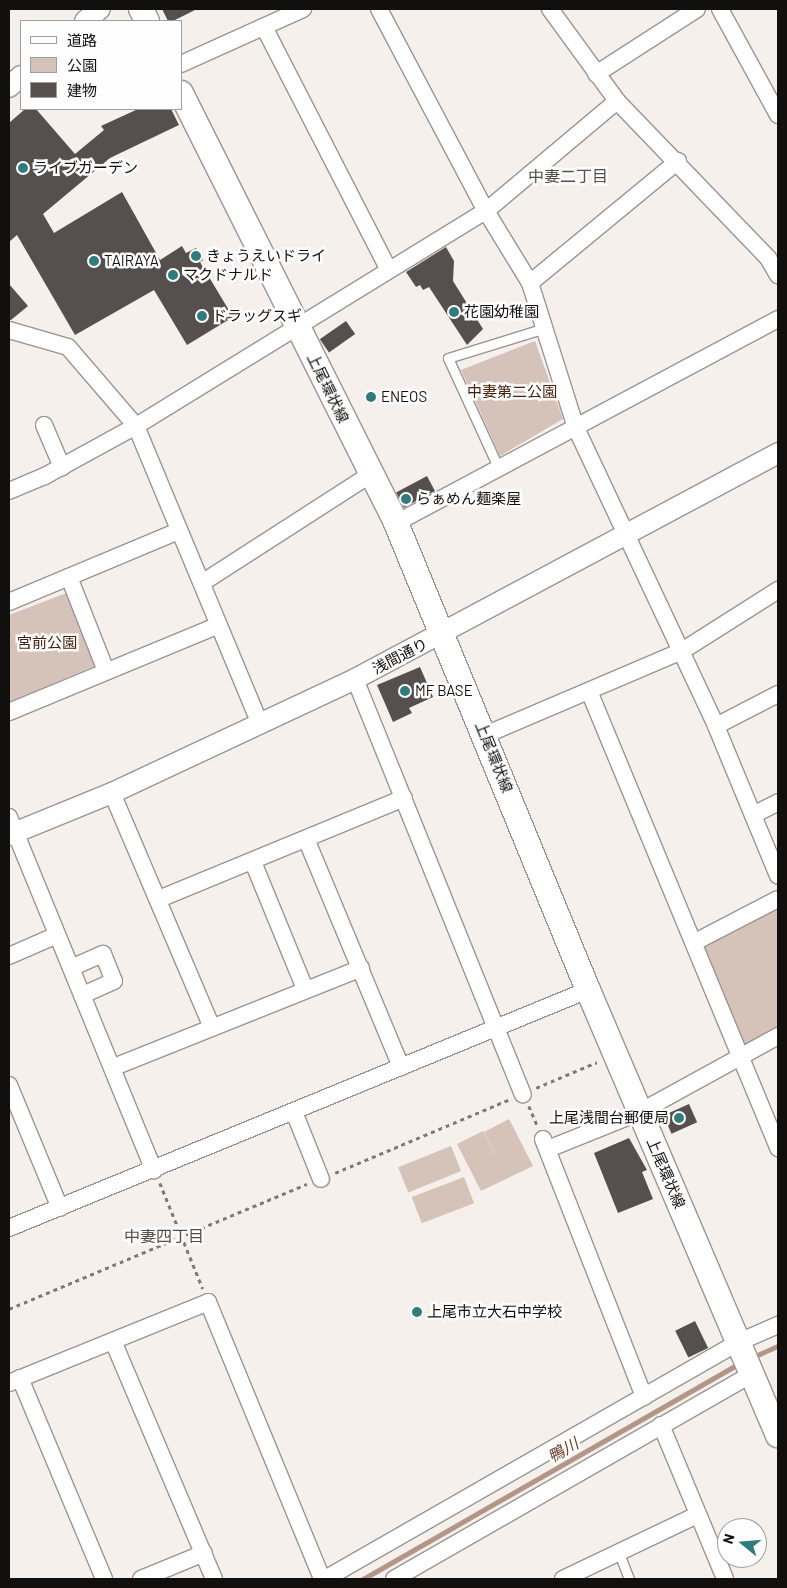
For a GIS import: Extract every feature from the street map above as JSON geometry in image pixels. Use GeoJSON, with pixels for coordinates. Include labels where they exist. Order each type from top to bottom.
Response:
{"type":"FeatureCollection","features":[{"type":"Feature","properties":{"kind":"main road","name":"上尾環状線"},"geometry":{"type":"LineString","coordinates":[[182,95],[396,523],[485,735],[588,990],[752,1374],[771,1397],[778,1434]]}},
{"type":"Feature","properties":{"kind":"street"},"geometry":{"type":"LineString","coordinates":[[86,20],[100,9]]}},
{"type":"Feature","properties":{"kind":"street"},"geometry":{"type":"LineString","coordinates":[[182,64],[303,9]]}},
{"type":"Feature","properties":{"kind":"street"},"geometry":{"type":"LineString","coordinates":[[379,9],[486,211],[530,282],[576,428],[716,726],[778,876]]}},
{"type":"Feature","properties":{"kind":"street"},"geometry":{"type":"LineString","coordinates":[[550,9],[617,101],[678,161],[768,258],[778,275]]}},
{"type":"Feature","properties":{"kind":"street"},"geometry":{"type":"LineString","coordinates":[[596,74],[697,9]]}},
{"type":"Feature","properties":{"kind":"street"},"geometry":{"type":"LineString","coordinates":[[720,9],[778,115]]}},
{"type":"Feature","properties":{"kind":"street"},"geometry":{"type":"LineString","coordinates":[[264,27],[388,270]]}},
{"type":"Feature","properties":{"kind":"street"},"geometry":{"type":"LineString","coordinates":[[9,87],[20,77]]}},
{"type":"Feature","properties":{"kind":"street"},"geometry":{"type":"LineString","coordinates":[[9,491],[62,467],[136,426],[296,324],[486,211],[617,101]]}},
{"type":"Feature","properties":{"kind":"street"},"geometry":{"type":"LineString","coordinates":[[530,282],[678,161]]}},
{"type":"Feature","properties":{"kind":"street"},"geometry":{"type":"LineString","coordinates":[[396,523],[778,319]]}},
{"type":"Feature","properties":{"kind":"street"},"geometry":{"type":"LineString","coordinates":[[9,330],[68,347],[136,426],[202,583],[217,626],[260,724]]}},
{"type":"Feature","properties":{"kind":"street"},"geometry":{"type":"LineString","coordinates":[[44,425],[62,467]]}},
{"type":"Feature","properties":{"kind":"street","name":"浅間通り"},"geometry":{"type":"LineString","coordinates":[[11,828],[112,793],[355,679],[443,634],[626,531],[778,453]]}},
{"type":"Feature","properties":{"kind":"street"},"geometry":{"type":"LineString","coordinates":[[202,583],[371,474]]}},
{"type":"Feature","properties":{"kind":"street"},"geometry":{"type":"LineString","coordinates":[[9,602],[179,532]]}},
{"type":"Feature","properties":{"kind":"street"},"geometry":{"type":"LineString","coordinates":[[69,577],[106,672]]}},
{"type":"Feature","properties":{"kind":"street"},"geometry":{"type":"LineString","coordinates":[[485,735],[682,651],[778,590]]}},
{"type":"Feature","properties":{"kind":"street"},"geometry":{"type":"LineString","coordinates":[[9,712],[217,626]]}},
{"type":"Feature","properties":{"kind":"street"},"geometry":{"type":"LineString","coordinates":[[355,679],[523,1094]]}},
{"type":"Feature","properties":{"kind":"street"},"geometry":{"type":"LineString","coordinates":[[589,691],[695,942],[778,1148]]}},
{"type":"Feature","properties":{"kind":"street"},"geometry":{"type":"LineString","coordinates":[[716,726],[778,694]]}},
{"type":"Feature","properties":{"kind":"street"},"geometry":{"type":"LineString","coordinates":[[112,793],[212,1028]]}},
{"type":"Feature","properties":{"kind":"street"},"geometry":{"type":"LineString","coordinates":[[158,900],[307,841],[404,798]]}},
{"type":"Feature","properties":{"kind":"street"},"geometry":{"type":"LineString","coordinates":[[753,815],[778,802]]}},
{"type":"Feature","properties":{"kind":"street"},"geometry":{"type":"LineString","coordinates":[[11,828],[114,1067],[154,1170]]}},
{"type":"Feature","properties":{"kind":"street"},"geometry":{"type":"LineString","coordinates":[[307,841],[401,1067]]}},
{"type":"Feature","properties":{"kind":"street"},"geometry":{"type":"LineString","coordinates":[[253,862],[305,990]]}},
{"type":"Feature","properties":{"kind":"street"},"geometry":{"type":"LineString","coordinates":[[695,942],[778,899]]}},
{"type":"Feature","properties":{"kind":"street"},"geometry":{"type":"LineString","coordinates":[[9,956],[57,934]]}},
{"type":"Feature","properties":{"kind":"street"},"geometry":{"type":"LineString","coordinates":[[71,968],[103,954],[114,981],[82,994]]}},
{"type":"Feature","properties":{"kind":"street"},"geometry":{"type":"LineString","coordinates":[[114,1067],[360,968]]}},
{"type":"Feature","properties":{"kind":"street"},"geometry":{"type":"LineString","coordinates":[[9,1228],[588,990]]}},
{"type":"Feature","properties":{"kind":"street"},"geometry":{"type":"LineString","coordinates":[[644,1397],[545,1144],[640,1112],[778,1036]]}},
{"type":"Feature","properties":{"kind":"street"},"geometry":{"type":"LineString","coordinates":[[9,1085],[60,1208]]}},
{"type":"Feature","properties":{"kind":"street"},"geometry":{"type":"LineString","coordinates":[[294,1112],[321,1179]]}},
{"type":"Feature","properties":{"kind":"street"},"geometry":{"type":"LineString","coordinates":[[104,1579],[14,1380],[208,1302],[323,1579],[739,1342],[778,1325]]}},
{"type":"Feature","properties":{"kind":"street"},"geometry":{"type":"LineString","coordinates":[[113,1341],[214,1579]]}},
{"type":"Feature","properties":{"kind":"street"},"geometry":{"type":"LineString","coordinates":[[394,1579],[752,1374]]}},
{"type":"Feature","properties":{"kind":"street"},"geometry":{"type":"LineString","coordinates":[[661,1425],[725,1579]]}},
{"type":"Feature","properties":{"kind":"street"},"geometry":{"type":"LineString","coordinates":[[563,1579],[697,1515]]}},
{"type":"Feature","properties":{"kind":"street"},"geometry":{"type":"LineString","coordinates":[[141,1579],[204,1553]]}},
{"type":"Feature","properties":{"kind":"lane"},"geometry":{"type":"LineString","coordinates":[[499,469],[448,358],[545,328]]}},
{"type":"Feature","properties":{"kind":"lane"},"geometry":{"type":"LineString","coordinates":[[619,1553],[630,1579]]}},
{"type":"Feature","properties":{"kind":"path"},"geometry":{"type":"LineString","coordinates":[[9,1309],[599,1061]]}},
{"type":"Feature","properties":{"kind":"path"},"geometry":{"type":"LineString","coordinates":[[523,1094],[545,1144]]}},
{"type":"Feature","properties":{"kind":"path"},"geometry":{"type":"LineString","coordinates":[[154,1170],[208,1302]]}},
{"type":"Feature","properties":{"kind":"green space","name":"中妻第二公園"},"geometry":{"type":"Polygon","coordinates":[[[535,341],[563,419],[500,456],[461,370],[535,341]]]}},
{"type":"Feature","properties":{"kind":"green space","name":"宮前公園"},"geometry":{"type":"Polygon","coordinates":[[[69,592],[97,665],[9,702],[9,615],[69,592]]]}},
{"type":"Feature","properties":{"kind":"green space"},"geometry":{"type":"Polygon","coordinates":[[[778,903],[778,1031],[743,1049],[699,944],[778,903]]]}},
{"type":"Feature","properties":{"kind":"green space"},"geometry":{"type":"Polygon","coordinates":[[[509,1119],[533,1166],[481,1191],[457,1144],[483,1131],[500,1165],[484,1132],[509,1119]]]}},
{"type":"Feature","properties":{"kind":"green space"},"geometry":{"type":"Polygon","coordinates":[[[451,1146],[461,1171],[408,1192],[398,1167],[451,1146]]]}},
{"type":"Feature","properties":{"kind":"green space"},"geometry":{"type":"Polygon","coordinates":[[[464,1177],[474,1203],[422,1223],[412,1197],[464,1177]]]}},
{"type":"Feature","properties":{"kind":"building"},"geometry":{"type":"Polygon","coordinates":[[[162,9],[197,9],[175,20],[168,20],[162,9]]]}},
{"type":"Feature","properties":{"kind":"building"},"geometry":{"type":"Polygon","coordinates":[[[24,110],[37,110],[75,154],[104,130],[101,126],[136,110],[172,110],[179,125],[110,158],[43,214],[54,233],[122,192],[160,260],[182,246],[186,253],[196,248],[203,260],[200,262],[233,317],[187,345],[154,290],[75,335],[17,235],[9,242],[9,123],[24,110]]]}},
{"type":"Feature","properties":{"kind":"building"},"geometry":{"type":"Polygon","coordinates":[[[446,247],[454,261],[453,281],[483,329],[467,345],[429,287],[423,290],[420,285],[416,287],[406,272],[446,247]]]}},
{"type":"Feature","properties":{"kind":"building"},"geometry":{"type":"Polygon","coordinates":[[[9,284],[28,306],[11,320],[9,320],[9,284]]]}},
{"type":"Feature","properties":{"kind":"building"},"geometry":{"type":"Polygon","coordinates":[[[346,321],[355,334],[329,352],[320,339],[346,321]]]}},
{"type":"Feature","properties":{"kind":"building"},"geometry":{"type":"Polygon","coordinates":[[[427,476],[435,491],[404,507],[396,492],[427,476]]]}},
{"type":"Feature","properties":{"kind":"building"},"geometry":{"type":"Polygon","coordinates":[[[420,667],[433,697],[409,708],[412,713],[393,722],[377,685],[420,667]]]}},
{"type":"Feature","properties":{"kind":"building"},"geometry":{"type":"Polygon","coordinates":[[[689,1104],[697,1122],[672,1134],[663,1115],[689,1104]]]}},
{"type":"Feature","properties":{"kind":"building"},"geometry":{"type":"Polygon","coordinates":[[[629,1138],[647,1170],[642,1172],[653,1199],[618,1213],[594,1153],[629,1138]]]}},
{"type":"Feature","properties":{"kind":"building"},"geometry":{"type":"Polygon","coordinates":[[[695,1321],[708,1348],[688,1358],[675,1331],[695,1321]]]}},
{"type":"Feature","properties":{"kind":"waterway","name":"鴨川"},"geometry":{"type":"LineString","coordinates":[[753,1357],[778,1346]]}},
{"type":"Feature","properties":{"kind":"waterway","name":"鴨川"},"geometry":{"type":"LineString","coordinates":[[363,1579],[739,1364]]}},
{"type":"Feature","properties":{"kind":"place","name":"ライブガーデン"},"geometry":{"type":"Point","coordinates":[23,168]}},
{"type":"Feature","properties":{"kind":"place","name":"きょうえいドライ"},"geometry":{"type":"Point","coordinates":[196,256]}},
{"type":"Feature","properties":{"kind":"place","name":"TAIRAYA"},"geometry":{"type":"Point","coordinates":[94,261]}},
{"type":"Feature","properties":{"kind":"place","name":"マクドナルド"},"geometry":{"type":"Point","coordinates":[173,275]}},
{"type":"Feature","properties":{"kind":"place","name":"花園幼稚園"},"geometry":{"type":"Point","coordinates":[454,312]}},
{"type":"Feature","properties":{"kind":"place","name":"ドラッグスギ"},"geometry":{"type":"Point","coordinates":[202,316]}},
{"type":"Feature","properties":{"kind":"place","name":"ENEOS"},"geometry":{"type":"Point","coordinates":[371,397]}},
{"type":"Feature","properties":{"kind":"place","name":"らぁめん麺楽屋"},"geometry":{"type":"Point","coordinates":[406,499]}},
{"type":"Feature","properties":{"kind":"place","name":"MF BASE"},"geometry":{"type":"Point","coordinates":[405,691]}},
{"type":"Feature","properties":{"kind":"place","name":"上尾浅間台郵便局"},"geometry":{"type":"Point","coordinates":[679,1118]}},
{"type":"Feature","properties":{"kind":"place","name":"上尾市立大石中学校"},"geometry":{"type":"Point","coordinates":[417,1312]}},
{"type":"Feature","properties":{"kind":"district","name":"中妻二丁目"},"geometry":{"type":"Point","coordinates":[568,176]}},
{"type":"Feature","properties":{"kind":"district","name":"中妻四丁目"},"geometry":{"type":"Point","coordinates":[164,1236]}}]}
